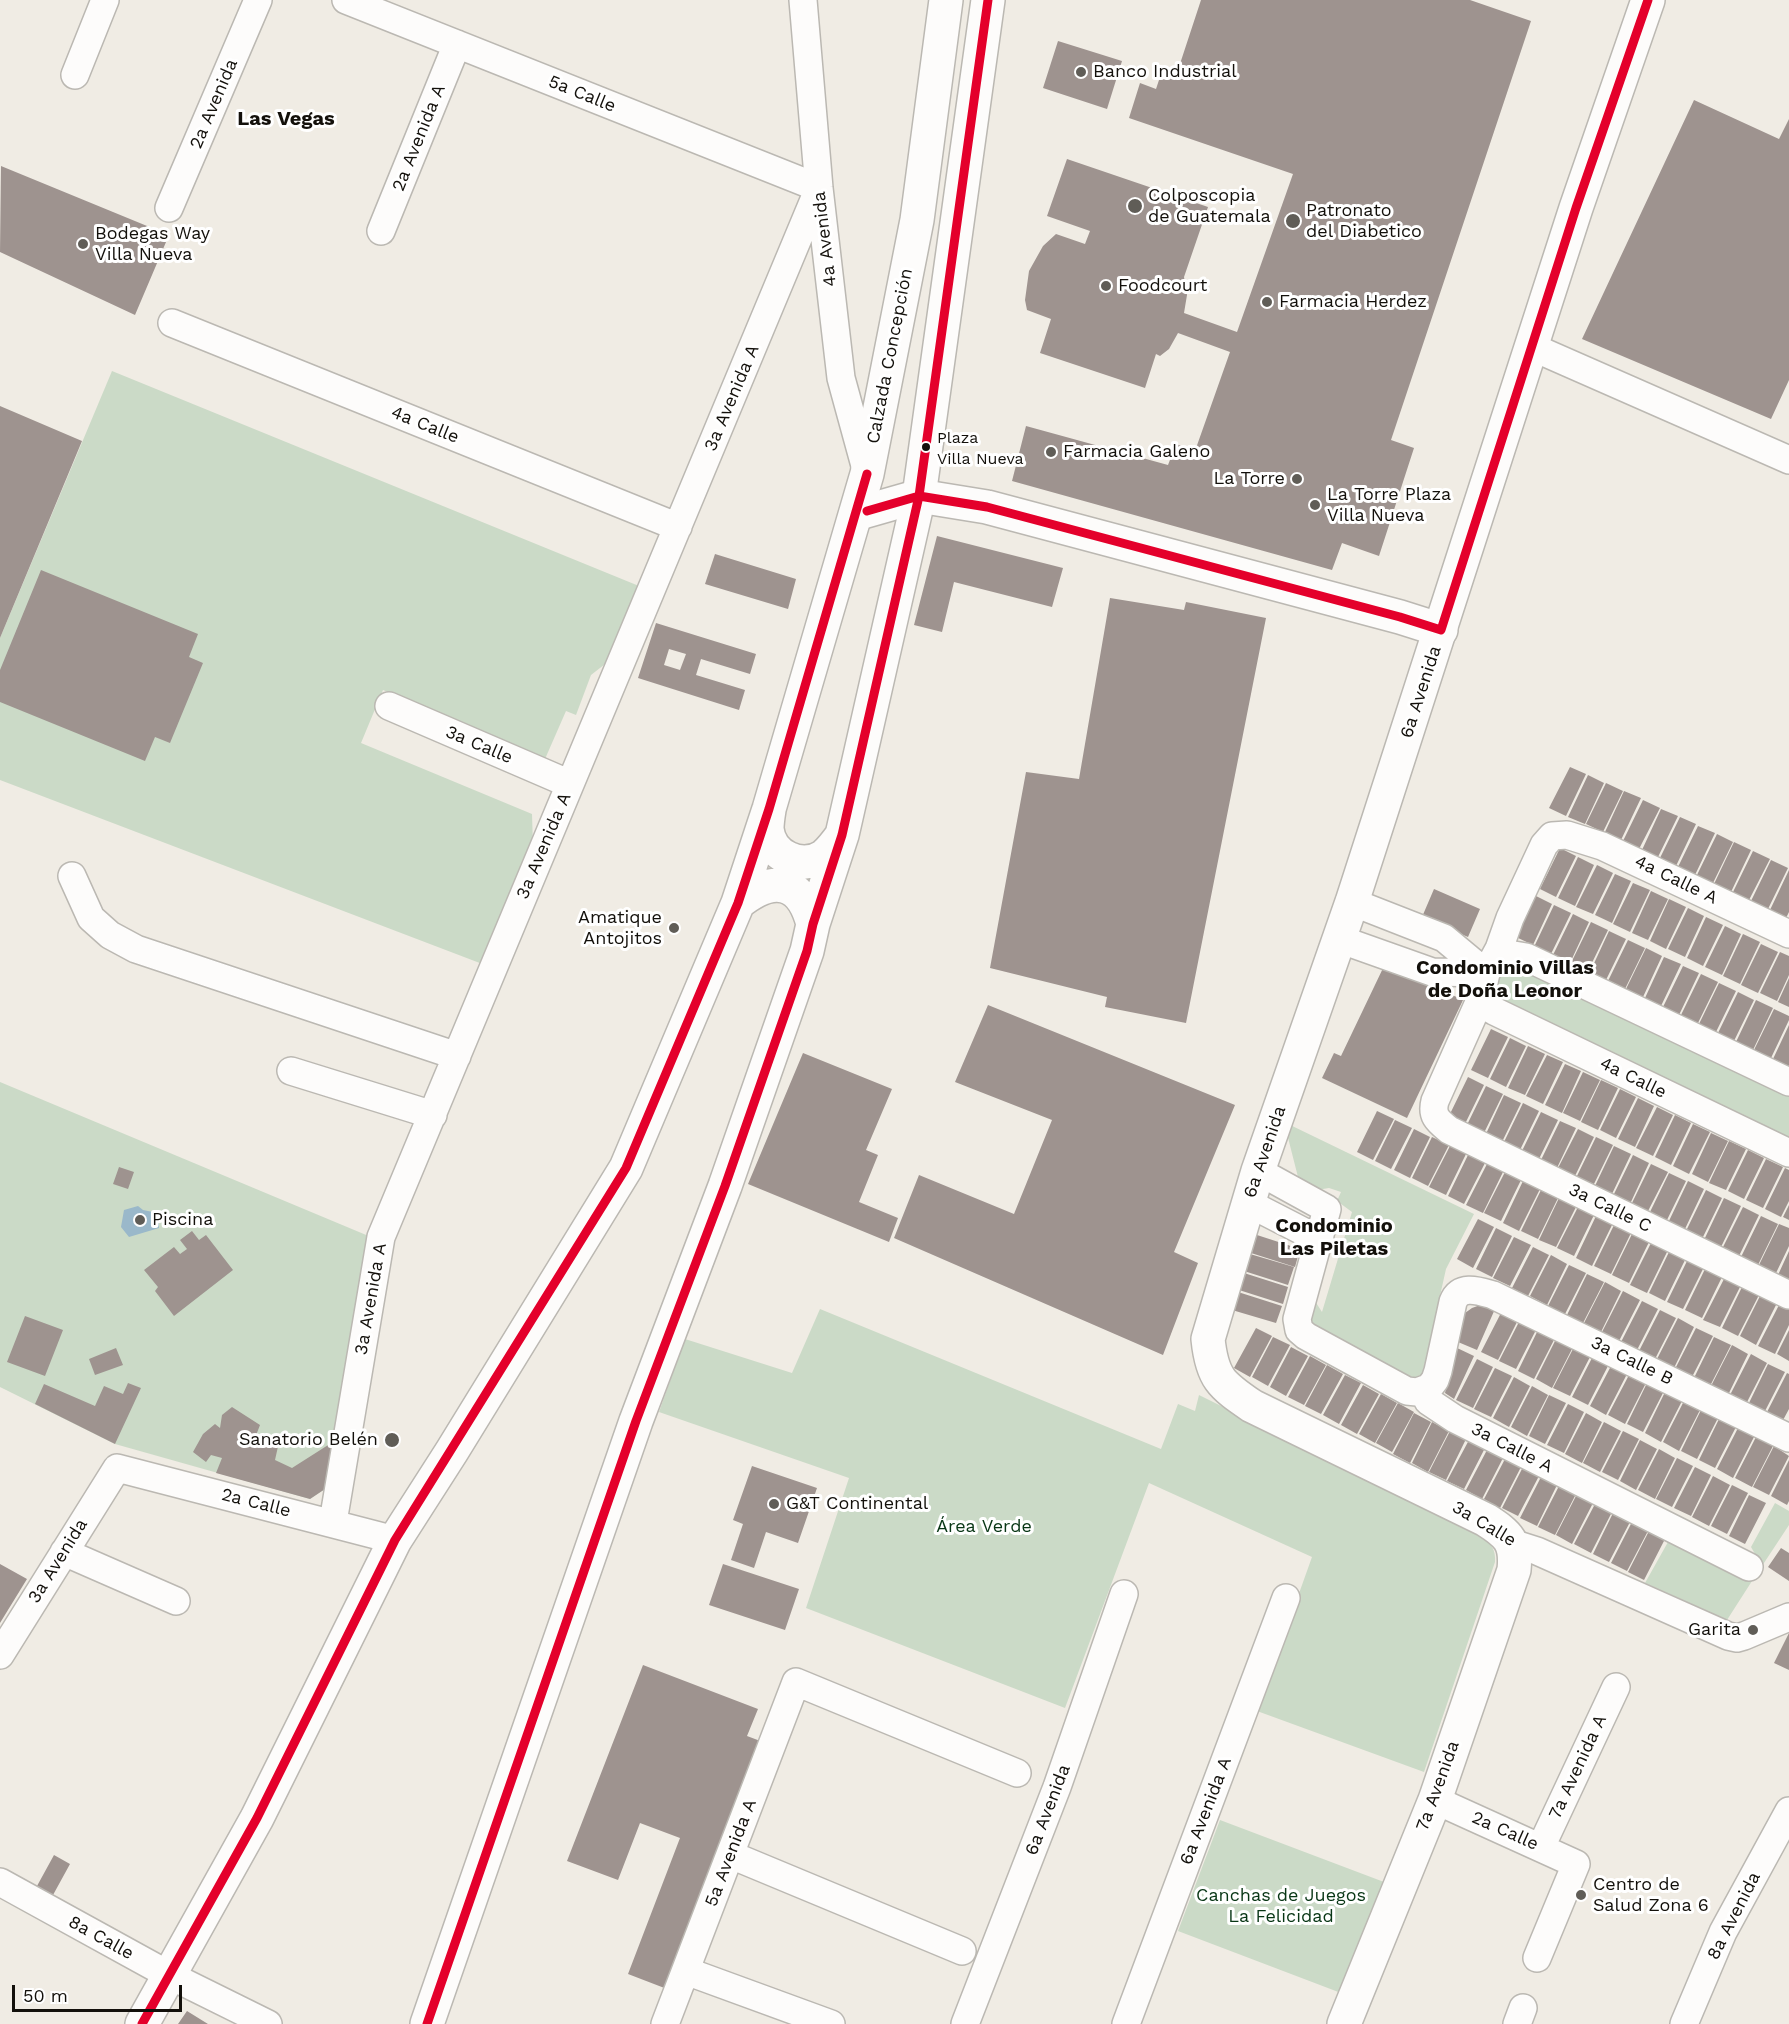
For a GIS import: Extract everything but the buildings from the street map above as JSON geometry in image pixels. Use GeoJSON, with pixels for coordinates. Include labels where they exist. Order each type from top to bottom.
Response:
{"type":"FeatureCollection","features":[{"type":"Feature","properties":{"kind":"main road","name":"Calzada Concepción"},"geometry":{"type":"LineString","coordinates":[[769,809],[867,474],[917,220],[946,0]]}},
{"type":"Feature","properties":{"kind":"main road"},"geometry":{"type":"LineString","coordinates":[[427,2024],[636,1421],[725,1186],[807,951],[813,924],[842,835],[919,496],[988,0]]}},
{"type":"Feature","properties":{"kind":"main road","name":"6a Avenida"},"geometry":{"type":"LineString","coordinates":[[1221,1383],[1210,1361],[1208,1340],[1248,1203],[1352,903],[1576,208],[1648,0]]}},
{"type":"Feature","properties":{"kind":"main road"},"geometry":{"type":"LineString","coordinates":[[856,514],[919,496],[987,507],[1441,630]]}},
{"type":"Feature","properties":{"kind":"main road"},"geometry":{"type":"LineString","coordinates":[[769,809],[767,828],[770,840],[777,851],[787,858],[799,862],[822,857],[842,835]]}},
{"type":"Feature","properties":{"kind":"main road"},"geometry":{"type":"LineString","coordinates":[[142,2024],[257,1818],[395,1540],[626,1167],[738,903],[769,809]]}},
{"type":"Feature","properties":{"kind":"main road"},"geometry":{"type":"LineString","coordinates":[[738,903],[766,886],[788,887],[806,902],[813,924]]}},
{"type":"Feature","properties":{"kind":"main road","name":"3a Calle"},"geometry":{"type":"LineString","coordinates":[[1221,1383],[1252,1406],[1486,1520],[1504,1532],[1512,1543]]}},
{"type":"Feature","properties":{"kind":"main road","name":"7a Avenida"},"geometry":{"type":"LineString","coordinates":[[1344,2024],[1435,1800],[1514,1570],[1516,1556],[1512,1543]]}},
{"type":"Feature","properties":{"kind":"street"},"geometry":{"type":"LineString","coordinates":[[75,75],[105,0]]}},
{"type":"Feature","properties":{"kind":"street","name":"2a Avenida"},"geometry":{"type":"LineString","coordinates":[[169,208],[258,0]]}},
{"type":"Feature","properties":{"kind":"street","name":"5a Calle"},"geometry":{"type":"LineString","coordinates":[[346,0],[819,188]]}},
{"type":"Feature","properties":{"kind":"street","name":"4a Avenida"},"geometry":{"type":"LineString","coordinates":[[803,0],[819,188],[841,378],[867,474]]}},
{"type":"Feature","properties":{"kind":"street","name":"2a Avenida A"},"geometry":{"type":"LineString","coordinates":[[381,231],[457,44]]}},
{"type":"Feature","properties":{"kind":"street","name":"3a Avenida A"},"geometry":{"type":"LineString","coordinates":[[333,1522],[381,1237],[819,188]]}},
{"type":"Feature","properties":{"kind":"street","name":"4a Calle"},"geometry":{"type":"LineString","coordinates":[[171,323],[678,527]]}},
{"type":"Feature","properties":{"kind":"street"},"geometry":{"type":"LineString","coordinates":[[1532,347],[1789,460]]}},
{"type":"Feature","properties":{"kind":"street","name":"3a Calle"},"geometry":{"type":"LineString","coordinates":[[389,706],[570,784]]}},
{"type":"Feature","properties":{"kind":"street","name":"4a Calle A"},"geometry":{"type":"LineString","coordinates":[[1490,965],[1514,907],[1544,845],[1550,838],[1559,835],[1586,840],[1611,849],[1789,934]]}},
{"type":"Feature","properties":{"kind":"street"},"geometry":{"type":"LineString","coordinates":[[72,876],[91,918],[110,935],[136,949],[458,1056]]}},
{"type":"Feature","properties":{"kind":"street"},"geometry":{"type":"LineString","coordinates":[[1352,903],[1444,938],[1490,965]]}},
{"type":"Feature","properties":{"kind":"street"},"geometry":{"type":"LineString","coordinates":[[1339,939],[1432,972],[1490,965],[1508,954],[1526,957],[1789,1082]]}},
{"type":"Feature","properties":{"kind":"street"},"geometry":{"type":"LineString","coordinates":[[1480,1000],[1490,965]]}},
{"type":"Feature","properties":{"kind":"street","name":"4a Calle"},"geometry":{"type":"LineString","coordinates":[[1480,1000],[1483,1005],[1494,1011],[1789,1153]]}},
{"type":"Feature","properties":{"kind":"street","name":"3a Calle C"},"geometry":{"type":"LineString","coordinates":[[1480,1000],[1435,1101],[1434,1116],[1449,1130],[1789,1295]]}},
{"type":"Feature","properties":{"kind":"street"},"geometry":{"type":"LineString","coordinates":[[291,1071],[433,1115]]}},
{"type":"Feature","properties":{"kind":"street"},"geometry":{"type":"LineString","coordinates":[[1258,1171],[1328,1209],[1296,1323],[1299,1330],[1306,1336],[1407,1390],[1417,1392],[1428,1388]]}},
{"type":"Feature","properties":{"kind":"street"},"geometry":{"type":"LineString","coordinates":[[1248,1203],[1320,1240]]}},
{"type":"Feature","properties":{"kind":"street","name":"3a Calle B"},"geometry":{"type":"LineString","coordinates":[[1428,1388],[1438,1371],[1455,1296],[1465,1290],[1472,1290],[1494,1295],[1512,1303],[1789,1438]]}},
{"type":"Feature","properties":{"kind":"street","name":"3a Calle A"},"geometry":{"type":"LineString","coordinates":[[1428,1388],[1425,1395],[1428,1401],[1455,1419],[1749,1567]]}},
{"type":"Feature","properties":{"kind":"street","name":"2a Calle"},"geometry":{"type":"LineString","coordinates":[[117,1468],[333,1522],[395,1540]]}},
{"type":"Feature","properties":{"kind":"street","name":"3a Avenida"},"geometry":{"type":"LineString","coordinates":[[0,1655],[117,1468]]}},
{"type":"Feature","properties":{"kind":"street","name":"3a Calle"},"geometry":{"type":"LineString","coordinates":[[1512,1543],[1537,1551],[1728,1636],[1737,1638],[1744,1636],[1789,1617]]}},
{"type":"Feature","properties":{"kind":"street"},"geometry":{"type":"LineString","coordinates":[[64,1552],[176,1602]]}},
{"type":"Feature","properties":{"kind":"street","name":"6a Avenida"},"geometry":{"type":"LineString","coordinates":[[965,2024],[1057,1787],[1124,1594]]}},
{"type":"Feature","properties":{"kind":"street","name":"6a Avenida A"},"geometry":{"type":"LineString","coordinates":[[1126,2024],[1286,1599]]}},
{"type":"Feature","properties":{"kind":"street","name":"5a Avenida A"},"geometry":{"type":"LineString","coordinates":[[665,2024],[796,1682],[1017,1773]]}},
{"type":"Feature","properties":{"kind":"street","name":"7a Avenida A"},"geometry":{"type":"LineString","coordinates":[[1541,1847],[1616,1688]]}},
{"type":"Feature","properties":{"kind":"street","name":"2a Calle"},"geometry":{"type":"LineString","coordinates":[[1435,1800],[1576,1863],[1537,1958]]}},
{"type":"Feature","properties":{"kind":"street","name":"8a Avenida"},"geometry":{"type":"LineString","coordinates":[[1684,2024],[1723,1932],[1789,1811]]}},
{"type":"Feature","properties":{"kind":"street"},"geometry":{"type":"LineString","coordinates":[[731,1855],[962,1951]]}},
{"type":"Feature","properties":{"kind":"street","name":"8a Calle"},"geometry":{"type":"LineString","coordinates":[[0,1882],[169,1975],[268,2024]]}},
{"type":"Feature","properties":{"kind":"street"},"geometry":{"type":"LineString","coordinates":[[686,1971],[831,2024]]}},
{"type":"Feature","properties":{"kind":"green space"},"geometry":{"type":"Polygon","coordinates":[[[112,371],[639,586],[609,661],[591,675],[576,715],[566,711],[545,759],[383,690],[361,743],[532,814],[533,846],[485,965],[0,780],[0,638],[112,371]]]}},
{"type":"Feature","properties":{"kind":"green space"},"geometry":{"type":"Polygon","coordinates":[[[1510,963],[1789,1091],[1789,1143],[1500,1003],[1494,991],[1505,967],[1510,963]]]}},
{"type":"Feature","properties":{"kind":"green space"},"geometry":{"type":"Polygon","coordinates":[[[0,1082],[371,1237],[328,1487],[310,1499],[115,1444],[0,1387],[0,1082]]]}},
{"type":"Feature","properties":{"kind":"green space"},"geometry":{"type":"Polygon","coordinates":[[[1284,1122],[1474,1214],[1446,1269],[1422,1376],[1413,1379],[1310,1327],[1313,1298],[1322,1312],[1352,1212],[1337,1201],[1341,1192],[1329,1188],[1317,1190],[1298,1177],[1284,1122]]]}},
{"type":"Feature","properties":{"kind":"green space","name":"Área Verde"},"geometry":{"type":"Polygon","coordinates":[[[820,1309],[1161,1449],[1178,1404],[1195,1411],[1199,1395],[1483,1536],[1495,1554],[1495,1562],[1424,1772],[1257,1711],[1312,1557],[1149,1483],[1065,1708],[806,1608],[849,1478],[659,1412],[685,1339],[792,1373],[820,1309]]]}},
{"type":"Feature","properties":{"kind":"green space"},"geometry":{"type":"Polygon","coordinates":[[[1775,1503],[1789,1511],[1789,1525],[1762,1566],[1751,1547],[1775,1503]]]}},
{"type":"Feature","properties":{"kind":"green space"},"geometry":{"type":"Polygon","coordinates":[[[1668,1542],[1752,1581],[1727,1620],[1645,1583],[1668,1542]]]}},
{"type":"Feature","properties":{"kind":"green space","name":"Canchas de Juegos La Felicidad"},"geometry":{"type":"Polygon","coordinates":[[[1220,1820],[1384,1882],[1341,1993],[1178,1931],[1220,1820]]]}},
{"type":"Feature","properties":{"kind":"water","name":"Piscina"},"geometry":{"type":"Polygon","coordinates":[[[138,1206],[143,1210],[158,1213],[159,1228],[129,1237],[121,1227],[124,1210],[138,1206]]]}},
{"type":"Feature","properties":{"kind":"transit line"},"geometry":{"type":"LineString","coordinates":[[427,2024],[636,1421],[725,1186],[807,951],[813,924],[842,835],[919,496],[988,0]]}},
{"type":"Feature","properties":{"kind":"transit line"},"geometry":{"type":"LineString","coordinates":[[867,511],[919,496],[987,507],[1400,617],[1441,630],[1576,208],[1648,0]]}},
{"type":"Feature","properties":{"kind":"transit line"},"geometry":{"type":"LineString","coordinates":[[142,2024],[257,1818],[395,1540],[626,1168],[738,903],[769,809],[867,474]]}},
{"type":"Feature","properties":{"kind":"place","name":"Banco Industrial"},"geometry":{"type":"Point","coordinates":[1081,72]}},
{"type":"Feature","properties":{"kind":"place","name":"Colposcopia de Guatemala"},"geometry":{"type":"Point","coordinates":[1135,206]}},
{"type":"Feature","properties":{"kind":"place","name":"Patronato del Diabetico"},"geometry":{"type":"Point","coordinates":[1293,221]}},
{"type":"Feature","properties":{"kind":"place","name":"Bodegas Way Villa Nueva"},"geometry":{"type":"Point","coordinates":[83,244]}},
{"type":"Feature","properties":{"kind":"place","name":"Foodcourt"},"geometry":{"type":"Point","coordinates":[1106,286]}},
{"type":"Feature","properties":{"kind":"place","name":"Farmacia Herdez"},"geometry":{"type":"Point","coordinates":[1267,302]}},
{"type":"Feature","properties":{"kind":"place","name":"Plaza Villa Nueva"},"geometry":{"type":"Point","coordinates":[926,447]}},
{"type":"Feature","properties":{"kind":"place","name":"Farmacia Galeno"},"geometry":{"type":"Point","coordinates":[1051,452]}},
{"type":"Feature","properties":{"kind":"place","name":"La Torre"},"geometry":{"type":"Point","coordinates":[1297,479]}},
{"type":"Feature","properties":{"kind":"place","name":"La Torre Plaza Villa Nueva"},"geometry":{"type":"Point","coordinates":[1315,505]}},
{"type":"Feature","properties":{"kind":"place","name":"Amatique Antojitos"},"geometry":{"type":"Point","coordinates":[674,928]}},
{"type":"Feature","properties":{"kind":"place","name":"Piscina"},"geometry":{"type":"Point","coordinates":[140,1220]}},
{"type":"Feature","properties":{"kind":"place","name":"Sanatorio Belén"},"geometry":{"type":"Point","coordinates":[392,1440]}},
{"type":"Feature","properties":{"kind":"place","name":"G&T Continental"},"geometry":{"type":"Point","coordinates":[774,1504]}},
{"type":"Feature","properties":{"kind":"place","name":"Garita"},"geometry":{"type":"Point","coordinates":[1753,1630]}},
{"type":"Feature","properties":{"kind":"place","name":"Centro de Salud Zona 6"},"geometry":{"type":"Point","coordinates":[1581,1895]}},
{"type":"Feature","properties":{"kind":"district","name":"Las Vegas"},"geometry":{"type":"Point","coordinates":[286,119]}},
{"type":"Feature","properties":{"kind":"district","name":"Condominio Villas de Doña Leonor"},"geometry":{"type":"Point","coordinates":[1505,980]}},
{"type":"Feature","properties":{"kind":"district","name":"Condominio Las Piletas"},"geometry":{"type":"Point","coordinates":[1334,1238]}}]}
